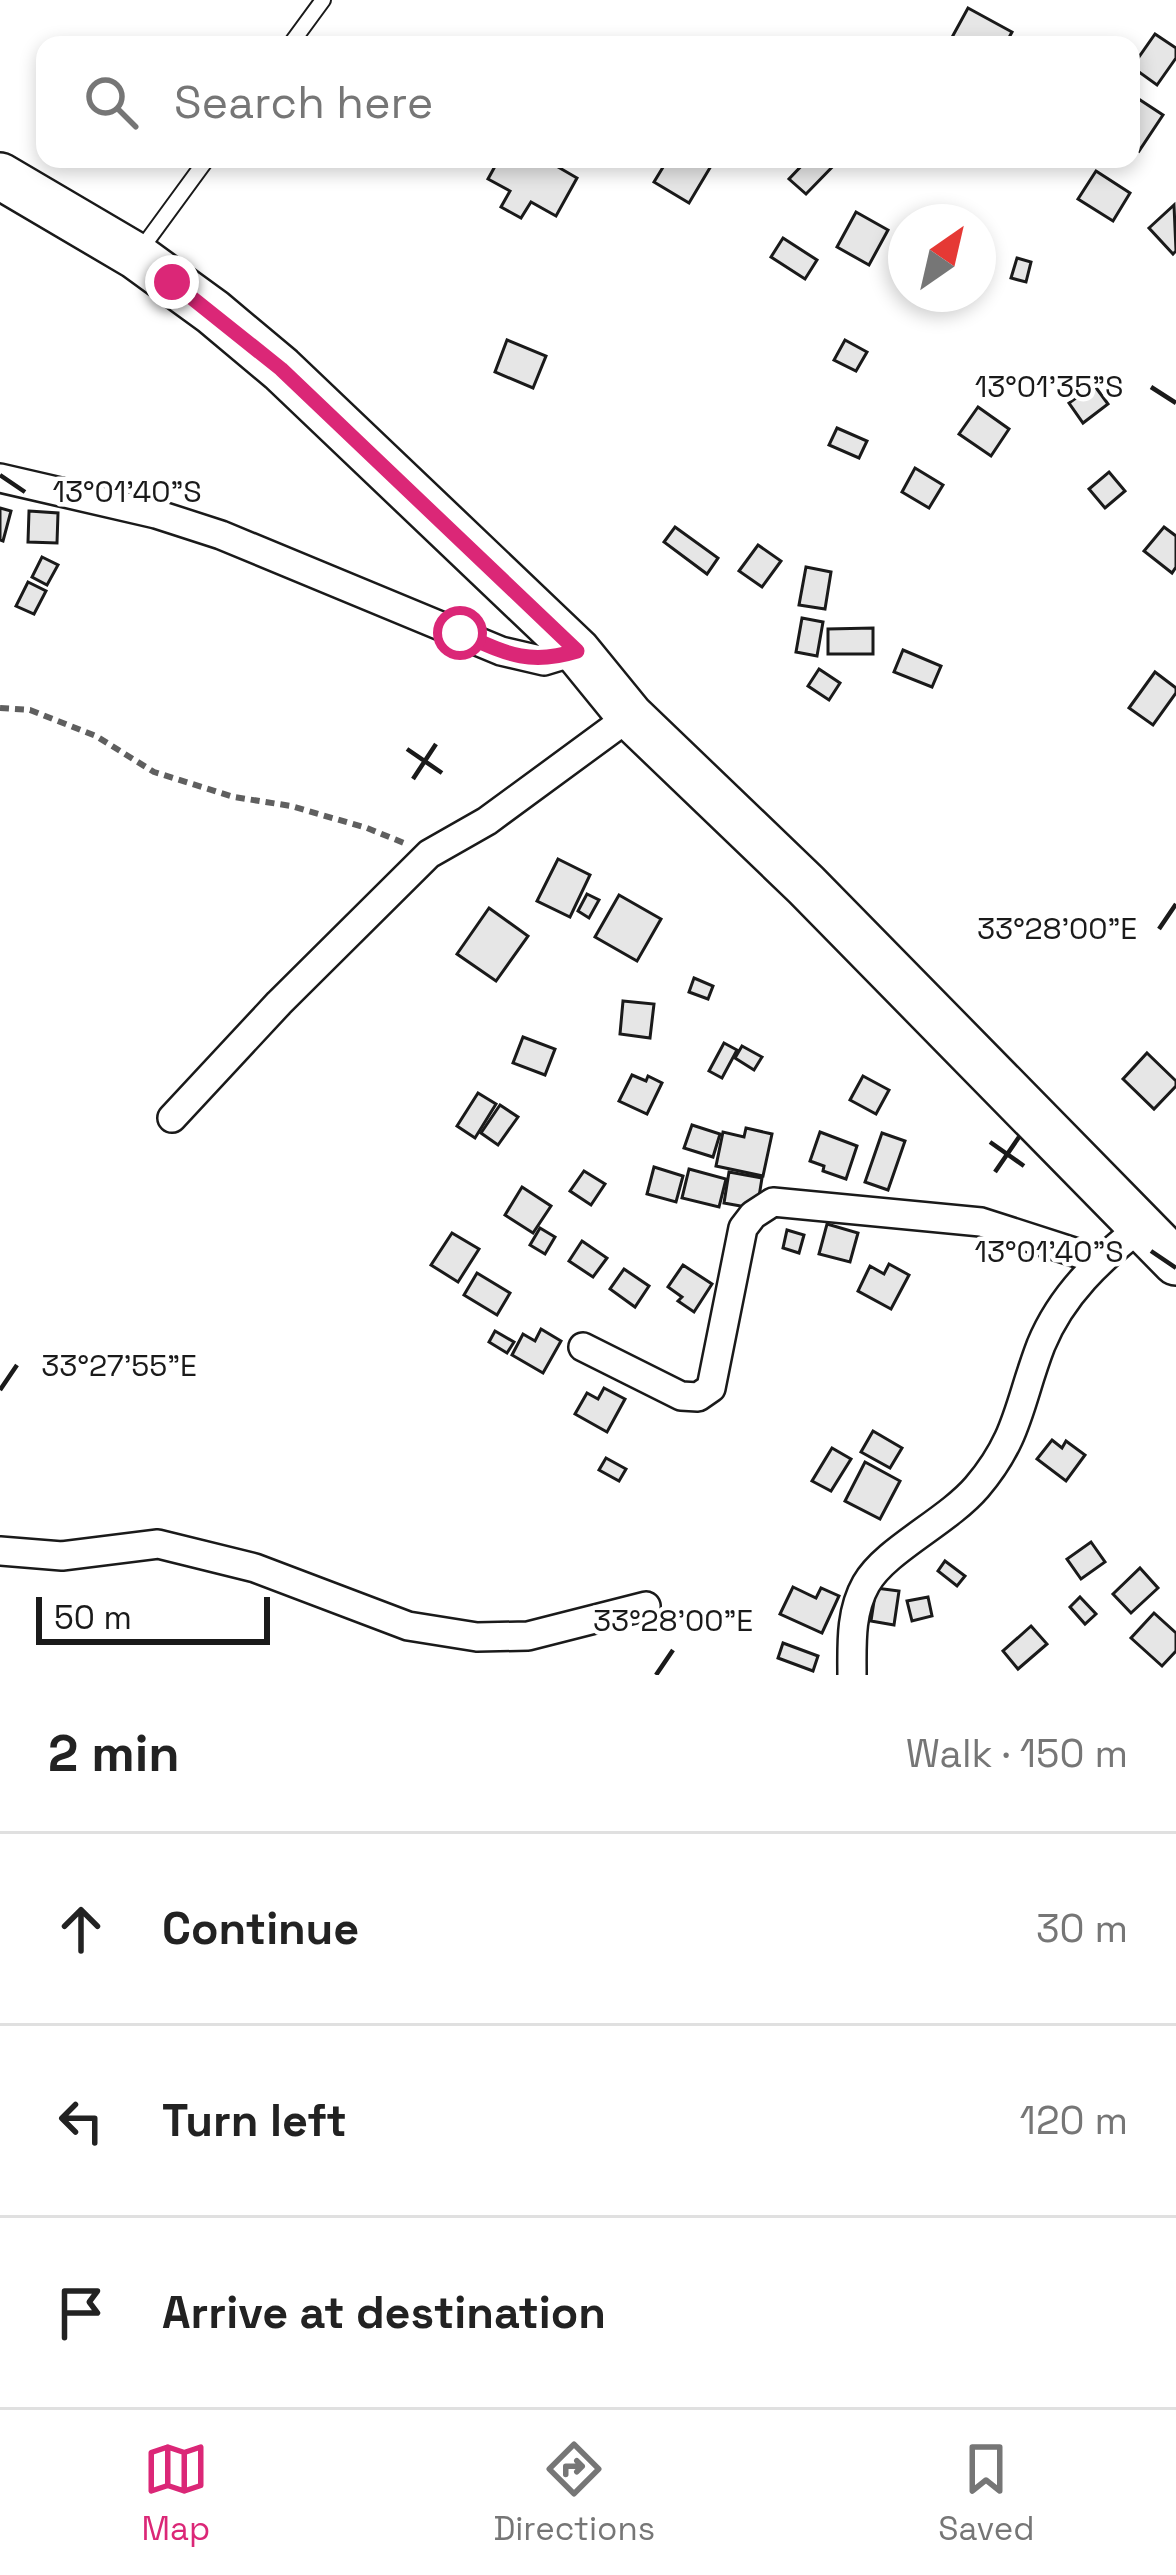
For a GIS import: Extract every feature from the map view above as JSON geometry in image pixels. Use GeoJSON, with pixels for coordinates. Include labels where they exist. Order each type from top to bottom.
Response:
{"type":"FeatureCollection","features":[{"type":"Feature","properties":{"kind":"main road"},"geometry":{"type":"LineString","coordinates":[[0,176],[136,256],[281,369],[577,651],[630,716],[806,885],[1176,1262]]}},
{"type":"Feature","properties":{"kind":"street"},"geometry":{"type":"LineString","coordinates":[[0,478],[157,514],[221,535],[501,651],[544,661],[577,651]]}},
{"type":"Feature","properties":{"kind":"street"},"geometry":{"type":"LineString","coordinates":[[172,1118],[429,854],[487,821],[630,716]]}},
{"type":"Feature","properties":{"kind":"street"},"geometry":{"type":"LineString","coordinates":[[583,1347],[681,1396],[698,1397],[711,1388],[743,1228],[773,1202],[981,1222],[1099,1259]]}},
{"type":"Feature","properties":{"kind":"street"},"geometry":{"type":"LineString","coordinates":[[852,1675],[852,1631],[867,1581],[878,1567],[944,1520],[976,1489],[1009,1445],[1042,1342],[1069,1295],[1099,1259],[1142,1226]]}},
{"type":"Feature","properties":{"kind":"street"},"geometry":{"type":"LineString","coordinates":[[0,1551],[62,1556],[158,1544],[255,1568],[408,1626],[477,1637],[529,1636],[646,1606]]}},
{"type":"Feature","properties":{"kind":"lane"},"geometry":{"type":"LineString","coordinates":[[297,36],[323,0]]}},
{"type":"Feature","properties":{"kind":"lane"},"geometry":{"type":"LineString","coordinates":[[136,256],[200,168]]}},
{"type":"Feature","properties":{"kind":"path"},"geometry":{"type":"LineString","coordinates":[[0,708],[30,710],[96,736],[154,772],[367,828],[429,854]]}},
{"type":"Feature","properties":{"kind":"building"},"geometry":{"type":"Polygon","coordinates":[[[968,8],[1012,32],[1010,36],[953,36],[968,8]]]}},
{"type":"Feature","properties":{"kind":"building"},"geometry":{"type":"Polygon","coordinates":[[[1155,34],[1176,48],[1176,58],[1157,85],[1140,73],[1140,56],[1155,34]]]}},
{"type":"Feature","properties":{"kind":"building"},"geometry":{"type":"Polygon","coordinates":[[[1140,100],[1163,115],[1140,150],[1140,100]]]}},
{"type":"Feature","properties":{"kind":"building"},"geometry":{"type":"Polygon","coordinates":[[[494,168],[560,168],[577,178],[556,216],[531,202],[521,218],[501,207],[510,191],[488,179],[494,168]]]}},
{"type":"Feature","properties":{"kind":"building"},"geometry":{"type":"Polygon","coordinates":[[[663,168],[710,168],[689,203],[654,182],[663,168]]]}},
{"type":"Feature","properties":{"kind":"building"},"geometry":{"type":"Polygon","coordinates":[[[799,168],[831,168],[806,194],[789,179],[799,168]]]}},
{"type":"Feature","properties":{"kind":"building"},"geometry":{"type":"Polygon","coordinates":[[[1096,171],[1130,193],[1113,221],[1078,199],[1096,171]]]}},
{"type":"Feature","properties":{"kind":"building"},"geometry":{"type":"Polygon","coordinates":[[[1174,205],[1176,251],[1173,254],[1149,228],[1174,205]]]}},
{"type":"Feature","properties":{"kind":"building"},"geometry":{"type":"Polygon","coordinates":[[[856,212],[888,230],[869,265],[837,247],[856,212]]]}},
{"type":"Feature","properties":{"kind":"building"},"geometry":{"type":"Polygon","coordinates":[[[783,238],[817,260],[805,279],[771,257],[783,238]]]}},
{"type":"Feature","properties":{"kind":"building"},"geometry":{"type":"Polygon","coordinates":[[[1017,258],[1031,262],[1026,282],[1011,278],[1017,258]]]}},
{"type":"Feature","properties":{"kind":"building"},"geometry":{"type":"Polygon","coordinates":[[[507,340],[546,356],[533,388],[495,372],[507,340]]]}},
{"type":"Feature","properties":{"kind":"building"},"geometry":{"type":"Polygon","coordinates":[[[845,340],[867,352],[856,371],[834,360],[845,340]]]}},
{"type":"Feature","properties":{"kind":"building"},"geometry":{"type":"Polygon","coordinates":[[[1094,385],[1108,404],[1083,423],[1069,403],[1094,385]]]}},
{"type":"Feature","properties":{"kind":"building"},"geometry":{"type":"Polygon","coordinates":[[[978,407],[1009,429],[991,456],[959,434],[978,407]]]}},
{"type":"Feature","properties":{"kind":"building"},"geometry":{"type":"Polygon","coordinates":[[[837,428],[867,441],[859,458],[829,445],[837,428]]]}},
{"type":"Feature","properties":{"kind":"building"},"geometry":{"type":"Polygon","coordinates":[[[915,468],[943,485],[929,508],[902,492],[915,468]]]}},
{"type":"Feature","properties":{"kind":"building"},"geometry":{"type":"Polygon","coordinates":[[[1109,472],[1125,491],[1105,508],[1089,489],[1109,472]]]}},
{"type":"Feature","properties":{"kind":"building"},"geometry":{"type":"Polygon","coordinates":[[[0,508],[11,511],[3,541],[0,540],[0,508]]]}},
{"type":"Feature","properties":{"kind":"building"},"geometry":{"type":"Polygon","coordinates":[[[29,511],[58,513],[57,543],[28,542],[29,511]]]}},
{"type":"Feature","properties":{"kind":"building"},"geometry":{"type":"Polygon","coordinates":[[[675,527],[718,558],[707,574],[664,542],[675,527]]]}},
{"type":"Feature","properties":{"kind":"building"},"geometry":{"type":"Polygon","coordinates":[[[1164,527],[1176,536],[1172,573],[1144,551],[1164,527]]]}},
{"type":"Feature","properties":{"kind":"building"},"geometry":{"type":"Polygon","coordinates":[[[758,545],[781,561],[762,587],[739,571],[758,545]]]}},
{"type":"Feature","properties":{"kind":"building"},"geometry":{"type":"Polygon","coordinates":[[[42,557],[58,565],[47,585],[32,577],[42,557]]]}},
{"type":"Feature","properties":{"kind":"building"},"geometry":{"type":"Polygon","coordinates":[[[806,567],[831,572],[825,609],[799,605],[806,567]]]}},
{"type":"Feature","properties":{"kind":"building"},"geometry":{"type":"Polygon","coordinates":[[[28,582],[46,591],[34,614],[16,606],[28,582]]]}},
{"type":"Feature","properties":{"kind":"building"},"geometry":{"type":"Polygon","coordinates":[[[802,618],[823,622],[817,656],[796,652],[802,618]]]}},
{"type":"Feature","properties":{"kind":"building"},"geometry":{"type":"Polygon","coordinates":[[[873,628],[873,654],[828,654],[828,629],[873,628]]]}},
{"type":"Feature","properties":{"kind":"building"},"geometry":{"type":"Polygon","coordinates":[[[903,650],[941,666],[932,687],[894,672],[903,650]]]}},
{"type":"Feature","properties":{"kind":"building"},"geometry":{"type":"Polygon","coordinates":[[[819,669],[840,683],[829,700],[808,686],[819,669]]]}},
{"type":"Feature","properties":{"kind":"building"},"geometry":{"type":"Polygon","coordinates":[[[1155,672],[1176,693],[1153,725],[1129,708],[1155,672]]]}},
{"type":"Feature","properties":{"kind":"building"},"geometry":{"type":"Polygon","coordinates":[[[558,859],[590,875],[570,917],[537,901],[558,859]]]}},
{"type":"Feature","properties":{"kind":"building"},"geometry":{"type":"Polygon","coordinates":[[[587,894],[599,900],[589,918],[578,911],[587,894]]]}},
{"type":"Feature","properties":{"kind":"building"},"geometry":{"type":"Polygon","coordinates":[[[619,895],[661,919],[637,961],[595,937],[619,895]]]}},
{"type":"Feature","properties":{"kind":"building"},"geometry":{"type":"Polygon","coordinates":[[[489,908],[528,936],[496,981],[457,954],[489,908]]]}},
{"type":"Feature","properties":{"kind":"building"},"geometry":{"type":"Polygon","coordinates":[[[694,978],[713,986],[708,999],[689,992],[694,978]]]}},
{"type":"Feature","properties":{"kind":"building"},"geometry":{"type":"Polygon","coordinates":[[[623,1001],[654,1004],[650,1038],[620,1034],[623,1001]]]}},
{"type":"Feature","properties":{"kind":"building"},"geometry":{"type":"Polygon","coordinates":[[[523,1037],[555,1049],[545,1075],[513,1063],[523,1037]]]}},
{"type":"Feature","properties":{"kind":"building"},"geometry":{"type":"Polygon","coordinates":[[[724,1043],[737,1050],[722,1078],[709,1071],[724,1043]]]}},
{"type":"Feature","properties":{"kind":"building"},"geometry":{"type":"Polygon","coordinates":[[[742,1046],[762,1057],[754,1070],[735,1058],[742,1046]]]}},
{"type":"Feature","properties":{"kind":"building"},"geometry":{"type":"Polygon","coordinates":[[[1147,1053],[1176,1081],[1154,1109],[1123,1079],[1147,1053]]]}},
{"type":"Feature","properties":{"kind":"building"},"geometry":{"type":"Polygon","coordinates":[[[632,1075],[662,1083],[647,1114],[619,1101],[632,1075]]]}},
{"type":"Feature","properties":{"kind":"building"},"geometry":{"type":"Polygon","coordinates":[[[863,1076],[889,1090],[876,1114],[850,1100],[863,1076]]]}},
{"type":"Feature","properties":{"kind":"building"},"geometry":{"type":"Polygon","coordinates":[[[478,1093],[496,1104],[475,1138],[457,1126],[478,1093]]]}},
{"type":"Feature","properties":{"kind":"building"},"geometry":{"type":"Polygon","coordinates":[[[500,1105],[518,1117],[498,1145],[481,1133],[500,1105]]]}},
{"type":"Feature","properties":{"kind":"building"},"geometry":{"type":"Polygon","coordinates":[[[692,1125],[720,1134],[713,1157],[684,1148],[692,1125]]]}},
{"type":"Feature","properties":{"kind":"building"},"geometry":{"type":"Polygon","coordinates":[[[746,1128],[772,1134],[763,1176],[716,1166],[723,1132],[744,1137],[746,1128]]]}},
{"type":"Feature","properties":{"kind":"building"},"geometry":{"type":"Polygon","coordinates":[[[820,1132],[857,1146],[846,1179],[810,1161],[820,1132]]]}},
{"type":"Feature","properties":{"kind":"building"},"geometry":{"type":"Polygon","coordinates":[[[882,1133],[905,1141],[888,1190],[865,1182],[882,1133]]]}},
{"type":"Feature","properties":{"kind":"building"},"geometry":{"type":"Polygon","coordinates":[[[654,1167],[683,1176],[676,1202],[647,1194],[654,1167]]]}},
{"type":"Feature","properties":{"kind":"building"},"geometry":{"type":"Polygon","coordinates":[[[689,1169],[726,1179],[719,1207],[682,1198],[689,1169]]]}},
{"type":"Feature","properties":{"kind":"building"},"geometry":{"type":"Polygon","coordinates":[[[584,1171],[605,1184],[591,1205],[570,1191],[584,1171]]]}},
{"type":"Feature","properties":{"kind":"building"},"geometry":{"type":"Polygon","coordinates":[[[729,1172],[762,1178],[757,1209],[724,1203],[729,1172]]]}},
{"type":"Feature","properties":{"kind":"building"},"geometry":{"type":"Polygon","coordinates":[[[522,1187],[551,1206],[533,1233],[505,1215],[522,1187]]]}},
{"type":"Feature","properties":{"kind":"building"},"geometry":{"type":"Polygon","coordinates":[[[827,1224],[858,1233],[850,1262],[819,1254],[827,1224]]]}},
{"type":"Feature","properties":{"kind":"building"},"geometry":{"type":"Polygon","coordinates":[[[540,1228],[555,1237],[545,1254],[530,1245],[540,1228]]]}},
{"type":"Feature","properties":{"kind":"building"},"geometry":{"type":"Polygon","coordinates":[[[787,1230],[804,1235],[799,1253],[783,1248],[787,1230]]]}},
{"type":"Feature","properties":{"kind":"building"},"geometry":{"type":"Polygon","coordinates":[[[452,1233],[479,1249],[458,1282],[431,1265],[452,1233]]]}},
{"type":"Feature","properties":{"kind":"building"},"geometry":{"type":"Polygon","coordinates":[[[582,1241],[607,1258],[593,1277],[569,1261],[582,1241]]]}},
{"type":"Feature","properties":{"kind":"building"},"geometry":{"type":"Polygon","coordinates":[[[889,1264],[909,1275],[891,1309],[858,1291],[870,1266],[884,1274],[889,1264]]]}},
{"type":"Feature","properties":{"kind":"building"},"geometry":{"type":"Polygon","coordinates":[[[683,1265],[712,1284],[694,1312],[668,1287],[683,1265]]]}},
{"type":"Feature","properties":{"kind":"building"},"geometry":{"type":"Polygon","coordinates":[[[624,1269],[649,1286],[635,1307],[610,1289],[624,1269]]]}},
{"type":"Feature","properties":{"kind":"building"},"geometry":{"type":"Polygon","coordinates":[[[477,1273],[510,1293],[497,1315],[464,1295],[477,1273]]]}},
{"type":"Feature","properties":{"kind":"building"},"geometry":{"type":"Polygon","coordinates":[[[541,1329],[561,1341],[543,1373],[512,1355],[523,1334],[535,1341],[541,1329]]]}},
{"type":"Feature","properties":{"kind":"building"},"geometry":{"type":"Polygon","coordinates":[[[495,1331],[514,1342],[507,1353],[489,1342],[495,1331]]]}},
{"type":"Feature","properties":{"kind":"building"},"geometry":{"type":"Polygon","coordinates":[[[604,1388],[625,1399],[607,1432],[575,1414],[587,1393],[598,1399],[604,1388]]]}},
{"type":"Feature","properties":{"kind":"building"},"geometry":{"type":"Polygon","coordinates":[[[873,1431],[902,1448],[890,1468],[861,1452],[873,1431]]]}},
{"type":"Feature","properties":{"kind":"building"},"geometry":{"type":"Polygon","coordinates":[[[1052,1440],[1062,1448],[1066,1441],[1085,1455],[1066,1481],[1037,1459],[1052,1440]]]}},
{"type":"Feature","properties":{"kind":"building"},"geometry":{"type":"Polygon","coordinates":[[[832,1448],[851,1459],[831,1491],[812,1481],[832,1448]]]}},
{"type":"Feature","properties":{"kind":"building"},"geometry":{"type":"Polygon","coordinates":[[[606,1458],[626,1469],[619,1481],[599,1470],[606,1458]]]}},
{"type":"Feature","properties":{"kind":"building"},"geometry":{"type":"Polygon","coordinates":[[[865,1462],[900,1481],[880,1519],[845,1501],[865,1462]]]}},
{"type":"Feature","properties":{"kind":"building"},"geometry":{"type":"Polygon","coordinates":[[[1091,1542],[1105,1562],[1081,1579],[1067,1559],[1091,1542]]]}},
{"type":"Feature","properties":{"kind":"building"},"geometry":{"type":"Polygon","coordinates":[[[945,1561],[965,1576],[957,1586],[938,1571],[945,1561]]]}},
{"type":"Feature","properties":{"kind":"building"},"geometry":{"type":"Polygon","coordinates":[[[1140,1568],[1158,1588],[1131,1613],[1113,1594],[1140,1568]]]}},
{"type":"Feature","properties":{"kind":"building"},"geometry":{"type":"Polygon","coordinates":[[[793,1587],[816,1598],[821,1588],[839,1596],[822,1633],[780,1614],[793,1587]]]}},
{"type":"Feature","properties":{"kind":"building"},"geometry":{"type":"Polygon","coordinates":[[[876,1588],[899,1591],[894,1625],[871,1621],[876,1588]]]}},
{"type":"Feature","properties":{"kind":"building"},"geometry":{"type":"Polygon","coordinates":[[[928,1597],[932,1616],[912,1621],[907,1601],[928,1597]]]}},
{"type":"Feature","properties":{"kind":"building"},"geometry":{"type":"Polygon","coordinates":[[[1080,1597],[1096,1614],[1085,1624],[1070,1607],[1080,1597]]]}},
{"type":"Feature","properties":{"kind":"building"},"geometry":{"type":"Polygon","coordinates":[[[1154,1613],[1176,1633],[1176,1651],[1162,1666],[1131,1638],[1154,1613]]]}},
{"type":"Feature","properties":{"kind":"building"},"geometry":{"type":"Polygon","coordinates":[[[1031,1626],[1047,1644],[1018,1669],[1003,1651],[1031,1626]]]}},
{"type":"Feature","properties":{"kind":"building"},"geometry":{"type":"Polygon","coordinates":[[[783,1643],[818,1656],[813,1671],[778,1658],[783,1643]]]}},
{"type":"Feature","properties":{"kind":"route"},"geometry":{"type":"LineString","coordinates":[[172,282],[281,369],[577,651],[544,661],[501,651],[460,633]]}}]}
